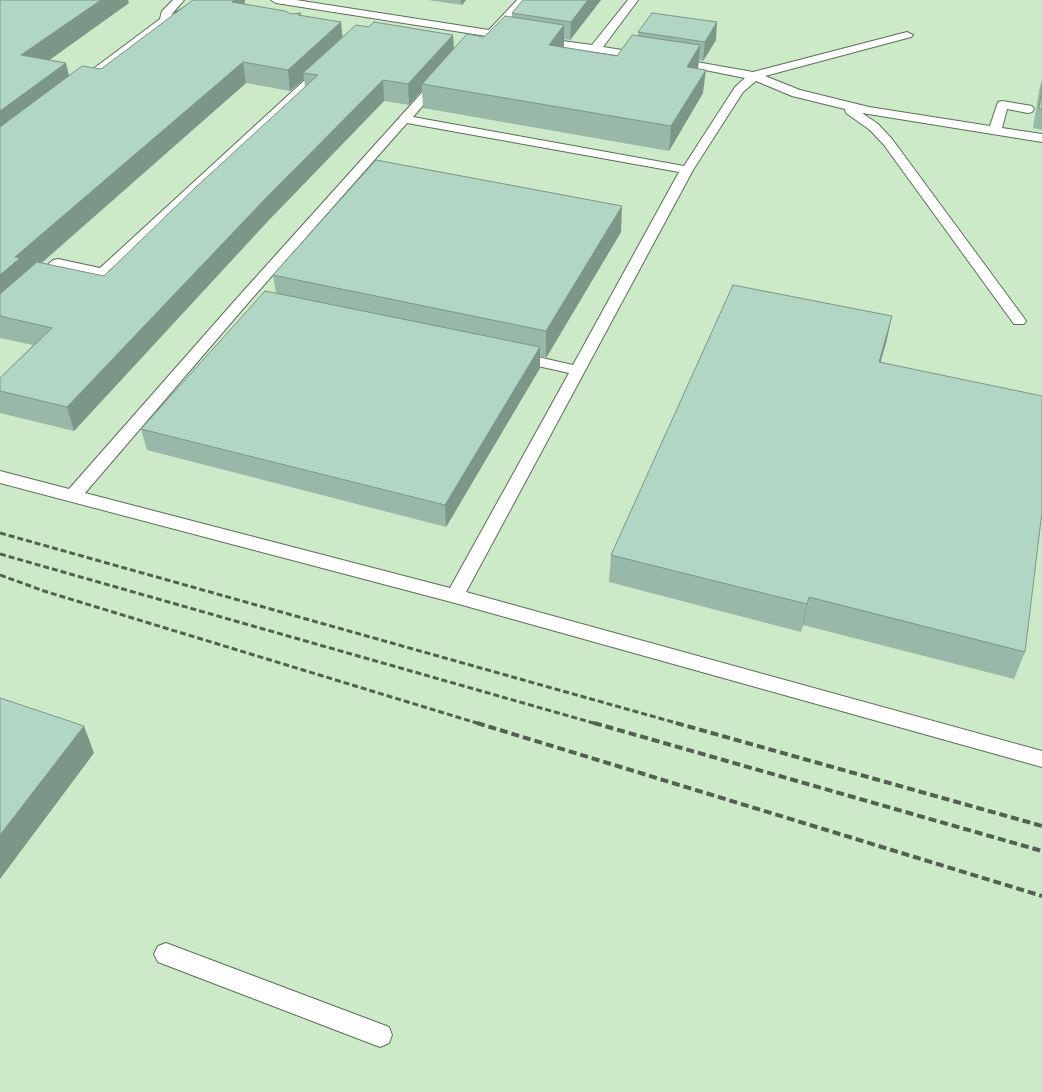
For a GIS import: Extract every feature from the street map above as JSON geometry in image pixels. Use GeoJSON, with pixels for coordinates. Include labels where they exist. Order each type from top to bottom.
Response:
{"type":"FeatureCollection","features":[{"type":"Feature","properties":{"kind":"lane"},"geometry":{"type":"LineString","coordinates":[[165,20],[166,13],[179,0]]}},
{"type":"Feature","properties":{"kind":"lane"},"geometry":{"type":"LineString","coordinates":[[70,92],[165,20],[181,15],[206,0]]}},
{"type":"Feature","properties":{"kind":"lane"},"geometry":{"type":"LineString","coordinates":[[473,42],[488,33],[523,0]]}},
{"type":"Feature","properties":{"kind":"lane"},"geometry":{"type":"LineString","coordinates":[[595,49],[633,0]]}},
{"type":"Feature","properties":{"kind":"lane"},"geometry":{"type":"LineString","coordinates":[[271,1],[324,3],[379,16],[660,59],[754,76],[796,93],[844,106],[1042,138]]}},
{"type":"Feature","properties":{"kind":"lane"},"geometry":{"type":"LineString","coordinates":[[309,16],[324,3]]}},
{"type":"Feature","properties":{"kind":"lane"},"geometry":{"type":"LineString","coordinates":[[370,26],[379,16]]}},
{"type":"Feature","properties":{"kind":"lane"},"geometry":{"type":"LineString","coordinates":[[454,596],[687,170],[739,90],[754,76],[907,35]]}},
{"type":"Feature","properties":{"kind":"lane"},"geometry":{"type":"LineString","coordinates":[[0,314],[58,263],[103,273],[335,58]]}},
{"type":"Feature","properties":{"kind":"lane"},"geometry":{"type":"LineString","coordinates":[[73,496],[243,300],[446,72]]}},
{"type":"Feature","properties":{"kind":"lane"},"geometry":{"type":"LineString","coordinates":[[995,131],[1002,105],[1028,109]]}},
{"type":"Feature","properties":{"kind":"lane"},"geometry":{"type":"LineString","coordinates":[[844,106],[874,127],[888,142],[1019,321]]}},
{"type":"Feature","properties":{"kind":"lane"},"geometry":{"type":"LineString","coordinates":[[404,119],[687,170]]}},
{"type":"Feature","properties":{"kind":"lane"},"geometry":{"type":"LineString","coordinates":[[243,300],[258,303]]}},
{"type":"Feature","properties":{"kind":"lane"},"geometry":{"type":"LineString","coordinates":[[500,354],[577,370]]}},
{"type":"Feature","properties":{"kind":"lane"},"geometry":{"type":"LineString","coordinates":[[0,477],[454,596],[1042,758]]}},
{"type":"Feature","properties":{"kind":"lane"},"geometry":{"type":"LineString","coordinates":[[166,954],[380,1035]]}},
{"type":"Feature","properties":{"kind":"shaded area"},"geometry":{"type":"Polygon","coordinates":[[[0,0],[1042,0],[1042,1092],[0,1092],[0,0]]]}},
{"type":"Feature","properties":{"kind":"building"},"geometry":{"type":"Polygon","coordinates":[[[0,0],[101,0],[21,55],[66,63],[0,111],[0,0]]]}},
{"type":"Feature","properties":{"kind":"building"},"geometry":{"type":"Polygon","coordinates":[[[193,0],[235,0],[232,2],[285,11],[291,14],[301,13],[298,15],[341,22],[288,70],[243,62],[15,257],[20,258],[0,275],[0,127],[82,66],[101,69],[193,0]]]}},
{"type":"Feature","properties":{"kind":"building"},"geometry":{"type":"Polygon","coordinates":[[[523,0],[588,0],[571,22],[512,13],[523,0]]]}},
{"type":"Feature","properties":{"kind":"building"},"geometry":{"type":"Polygon","coordinates":[[[652,13],[717,22],[705,42],[638,32],[652,13]]]}},
{"type":"Feature","properties":{"kind":"building"},"geometry":{"type":"Polygon","coordinates":[[[505,16],[564,25],[549,45],[617,56],[632,35],[700,45],[687,67],[706,70],[671,126],[422,84],[467,34],[484,37],[505,16]]]}},
{"type":"Feature","properties":{"kind":"building"},"geometry":{"type":"Polygon","coordinates":[[[374,22],[453,35],[408,84],[383,80],[265,199],[67,407],[0,391],[0,378],[52,328],[0,316],[0,294],[37,262],[104,276],[196,187],[318,75],[303,73],[356,25],[369,27],[374,22]]]}},
{"type":"Feature","properties":{"kind":"building"},"geometry":{"type":"Polygon","coordinates":[[[1042,86],[1042,110],[1039,109],[1042,86]]]}},
{"type":"Feature","properties":{"kind":"building"},"geometry":{"type":"Polygon","coordinates":[[[376,160],[622,206],[546,331],[273,275],[376,160]]]}},
{"type":"Feature","properties":{"kind":"building"},"geometry":{"type":"Polygon","coordinates":[[[733,285],[892,316],[879,362],[1042,396],[1042,512],[1025,652],[809,597],[807,604],[611,555],[733,285]]]}},
{"type":"Feature","properties":{"kind":"building"},"geometry":{"type":"Polygon","coordinates":[[[265,291],[540,347],[445,505],[141,429],[265,291]]]}},
{"type":"Feature","properties":{"kind":"building"},"geometry":{"type":"Polygon","coordinates":[[[0,698],[84,726],[0,835],[0,698]]]}},
{"type":"Feature","properties":{"kind":"railway"},"geometry":{"type":"LineString","coordinates":[[0,533],[680,724]]}},
{"type":"Feature","properties":{"kind":"railway"},"geometry":{"type":"LineString","coordinates":[[0,554],[597,724]]}},
{"type":"Feature","properties":{"kind":"railway"},"geometry":{"type":"LineString","coordinates":[[0,575],[44,591],[480,724]]}},
{"type":"Feature","properties":{"kind":"railway"},"geometry":{"type":"LineString","coordinates":[[477,723],[1042,896]]}},
{"type":"Feature","properties":{"kind":"railway"},"geometry":{"type":"LineString","coordinates":[[594,723],[1042,851]]}},
{"type":"Feature","properties":{"kind":"railway"},"geometry":{"type":"LineString","coordinates":[[676,723],[1042,826]]}}]}
